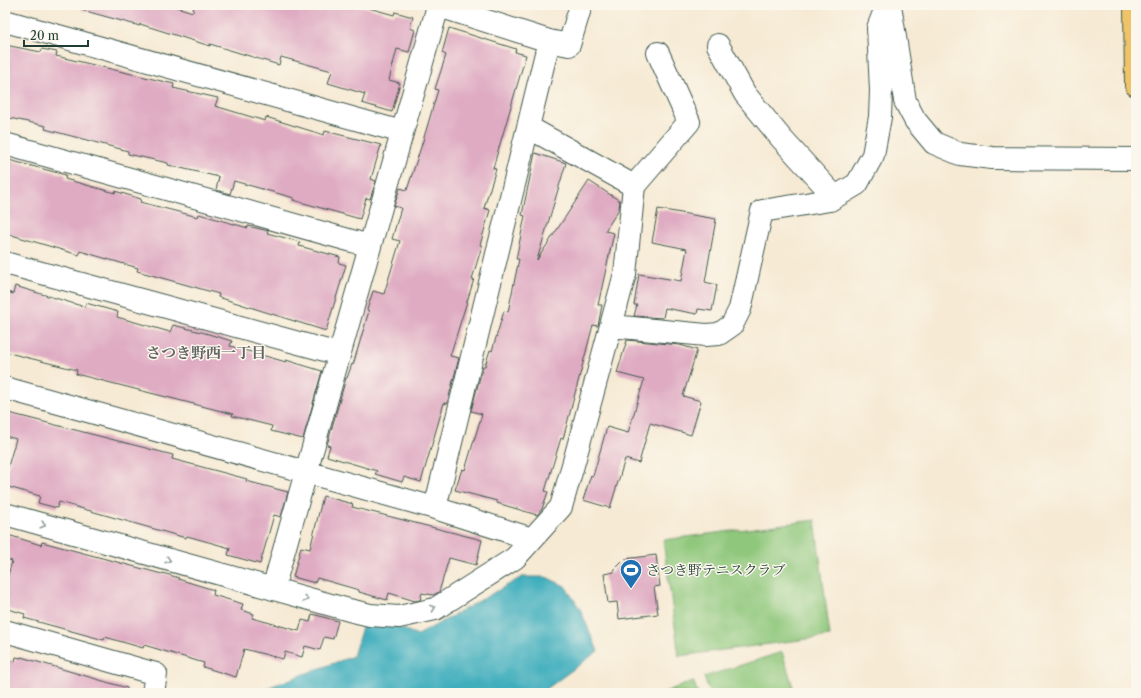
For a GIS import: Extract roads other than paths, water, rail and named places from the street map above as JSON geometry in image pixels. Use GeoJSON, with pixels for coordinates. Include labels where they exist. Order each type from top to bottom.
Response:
{"type":"FeatureCollection","features":[{"type":"Feature","properties":{"kind":"main road"},"geometry":{"type":"LineString","coordinates":[[1135,5],[1136,85]]}},
{"type":"Feature","properties":{"kind":"street"},"geometry":{"type":"LineString","coordinates":[[273,589],[437,5],[549,41],[569,45],[581,5]]}},
{"type":"Feature","properties":{"kind":"street"},"geometry":{"type":"LineString","coordinates":[[888,5],[905,101],[915,120],[934,143],[960,154],[992,158],[1136,158]]}},
{"type":"Feature","properties":{"kind":"street"},"geometry":{"type":"LineString","coordinates":[[610,326],[706,335],[719,334],[732,325],[740,309],[762,211],[830,200],[857,184],[873,155],[880,117],[881,91],[878,28],[888,5]]}},
{"type":"Feature","properties":{"kind":"street"},"geometry":{"type":"LineString","coordinates":[[5,21],[402,132]]}},
{"type":"Feature","properties":{"kind":"street"},"geometry":{"type":"LineString","coordinates":[[435,508],[549,41]]}},
{"type":"Feature","properties":{"kind":"street"},"geometry":{"type":"LineString","coordinates":[[718,45],[745,94],[780,138],[835,197]]}},
{"type":"Feature","properties":{"kind":"street"},"geometry":{"type":"LineString","coordinates":[[5,514],[370,615],[399,616],[435,609],[515,558],[561,507],[625,274],[634,186],[689,122],[658,54]]}},
{"type":"Feature","properties":{"kind":"street"},"geometry":{"type":"LineString","coordinates":[[528,127],[634,186]]}},
{"type":"Feature","properties":{"kind":"street"},"geometry":{"type":"LineString","coordinates":[[5,144],[370,246]]}},
{"type":"Feature","properties":{"kind":"street"},"geometry":{"type":"LineString","coordinates":[[5,263],[339,354]]}},
{"type":"Feature","properties":{"kind":"street"},"geometry":{"type":"LineString","coordinates":[[5,388],[435,508],[532,539]]}},
{"type":"Feature","properties":{"kind":"street"},"geometry":{"type":"LineString","coordinates":[[5,631],[156,674],[153,693]]}},
{"type":"Feature","properties":{"kind":"water"},"geometry":{"type":"Polygon","coordinates":[[[522,577],[546,577],[565,586],[580,609],[598,651],[541,693],[253,693],[353,656],[363,624],[390,624],[418,635],[522,577]]]}},
{"type":"Feature","properties":{"kind":"place","name":"さつき野テニスクラブ"},"geometry":{"type":"Point","coordinates":[631,590]}},
{"type":"Feature","properties":{"kind":"district","name":"さつき野西一丁目"},"geometry":{"type":"Point","coordinates":[206,353]}}]}
